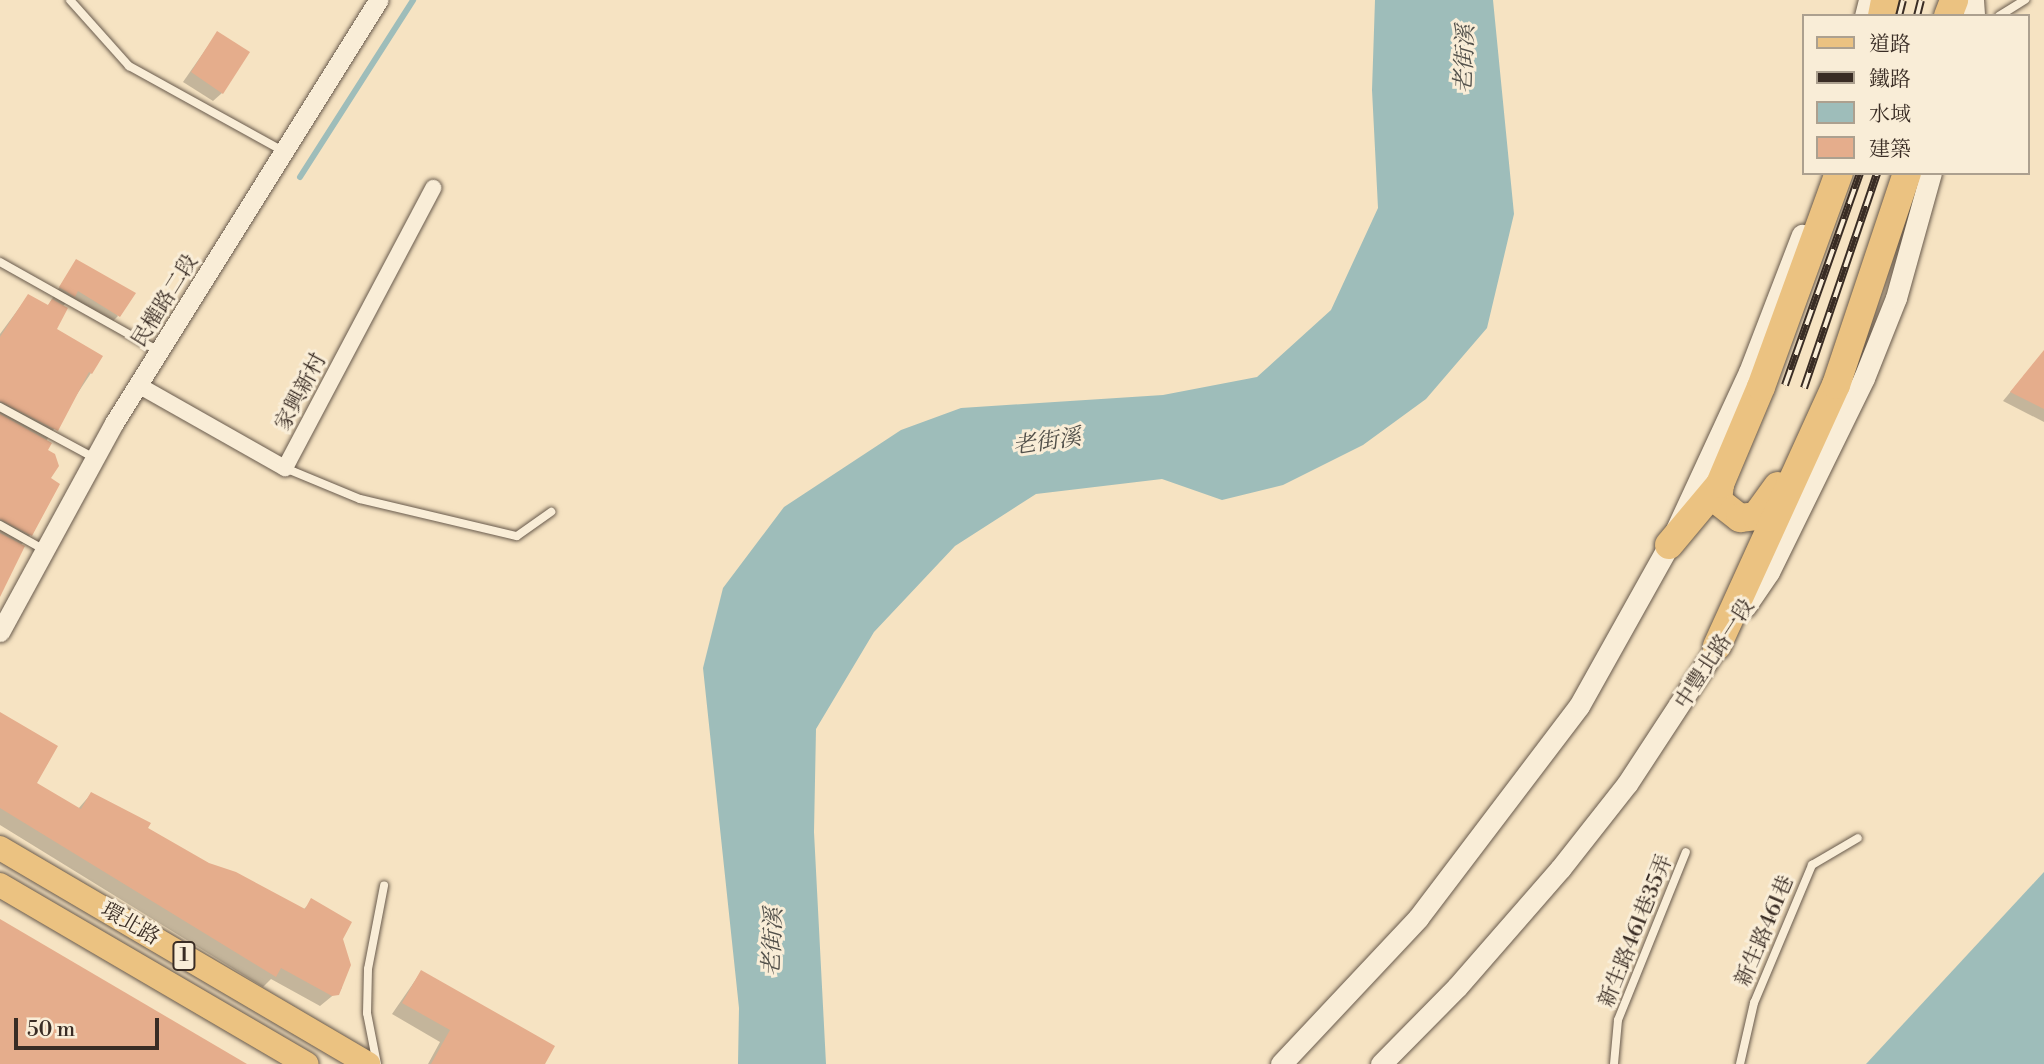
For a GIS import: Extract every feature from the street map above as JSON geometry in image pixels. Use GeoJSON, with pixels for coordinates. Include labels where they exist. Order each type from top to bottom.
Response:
{"type":"FeatureCollection","features":[{"type":"Feature","properties":{"kind":"highway"},"geometry":{"type":"LineString","coordinates":[[1836,385],[1770,501],[1756,516],[1740,518],[1727,510],[1718,501],[1720,484],[1761,387],[1838,175]]}},
{"type":"Feature","properties":{"kind":"highway"},"geometry":{"type":"LineString","coordinates":[[1717,646],[1836,385],[1898,208],[1906,175]]}},
{"type":"Feature","properties":{"kind":"highway"},"geometry":{"type":"LineString","coordinates":[[1669,545],[1720,484]]}},
{"type":"Feature","properties":{"kind":"main road"},"geometry":{"type":"LineString","coordinates":[[1281,1064],[1418,918],[1534,769],[1579,706],[1669,545],[1749,372],[1823,175]]}},
{"type":"Feature","properties":{"kind":"main road","name":"中豐北路一段"},"geometry":{"type":"LineString","coordinates":[[1381,1064],[1457,987],[1560,869],[1627,784],[1769,572],[1864,377],[1896,298],[1930,175]]}},
{"type":"Feature","properties":{"kind":"main road","name":"環北路"},"geometry":{"type":"LineString","coordinates":[[0,848],[368,1064]]}},
{"type":"Feature","properties":{"kind":"main road","name":"環北路"},"geometry":{"type":"LineString","coordinates":[[0,885],[306,1064]]}},
{"type":"Feature","properties":{"kind":"street","name":"民權路二段"},"geometry":{"type":"LineString","coordinates":[[0,632],[138,385],[378,0]]}},
{"type":"Feature","properties":{"kind":"street","name":"家興新村"},"geometry":{"type":"LineString","coordinates":[[138,385],[285,468],[433,188]]}},
{"type":"Feature","properties":{"kind":"lane"},"geometry":{"type":"LineString","coordinates":[[70,0],[130,65],[285,153]]}},
{"type":"Feature","properties":{"kind":"lane"},"geometry":{"type":"LineString","coordinates":[[2002,14],[2025,0]]}},
{"type":"Feature","properties":{"kind":"lane"},"geometry":{"type":"LineString","coordinates":[[0,262],[160,351]]}},
{"type":"Feature","properties":{"kind":"lane"},"geometry":{"type":"LineString","coordinates":[[0,407],[96,460]]}},
{"type":"Feature","properties":{"kind":"lane"},"geometry":{"type":"LineString","coordinates":[[285,468],[360,499],[517,536],[551,512]]}},
{"type":"Feature","properties":{"kind":"lane"},"geometry":{"type":"LineString","coordinates":[[0,525],[44,550]]}},
{"type":"Feature","properties":{"kind":"lane","name":"新生路461巷"},"geometry":{"type":"LineString","coordinates":[[1740,1064],[1754,1003],[1812,865],[1858,838]]}},
{"type":"Feature","properties":{"kind":"lane","name":"新生路461巷35弄"},"geometry":{"type":"LineString","coordinates":[[1614,1064],[1618,1020],[1686,852]]}},
{"type":"Feature","properties":{"kind":"lane"},"geometry":{"type":"LineString","coordinates":[[377,1064],[367,1013],[368,969],[384,886]]}},
{"type":"Feature","properties":{"kind":"water","name":"老街溪"},"geometry":{"type":"Polygon","coordinates":[[[1375,0],[1493,0],[1514,214],[1487,328],[1426,399],[1363,445],[1283,485],[1222,500],[1162,479],[1036,494],[955,546],[874,632],[816,729],[814,832],[826,1064],[738,1064],[739,1008],[703,668],[723,588],[784,507],[901,430],[961,408],[1163,395],[1257,377],[1331,310],[1378,208],[1372,90],[1375,0]]]}},
{"type":"Feature","properties":{"kind":"water"},"geometry":{"type":"Polygon","coordinates":[[[2044,872],[2044,1064],[1866,1064],[2044,872]]]}},
{"type":"Feature","properties":{"kind":"building"},"geometry":{"type":"Polygon","coordinates":[[[217,31],[250,52],[223,94],[191,72],[217,31]]]}},
{"type":"Feature","properties":{"kind":"building"},"geometry":{"type":"Polygon","coordinates":[[[76,259],[136,293],[120,317],[78,291],[75,297],[59,287],[76,259]]]}},
{"type":"Feature","properties":{"kind":"building"},"geometry":{"type":"Polygon","coordinates":[[[28,294],[48,305],[52,299],[68,308],[57,329],[103,356],[92,374],[89,372],[58,431],[0,401],[0,337],[28,294]]]}},
{"type":"Feature","properties":{"kind":"building"},"geometry":{"type":"Polygon","coordinates":[[[2044,350],[2044,409],[2010,392],[2044,350]]]}},
{"type":"Feature","properties":{"kind":"building"},"geometry":{"type":"Polygon","coordinates":[[[0,414],[52,443],[48,450],[55,454],[59,466],[51,478],[60,484],[32,536],[0,519],[0,414]]]}},
{"type":"Feature","properties":{"kind":"building"},"geometry":{"type":"Polygon","coordinates":[[[0,533],[25,546],[0,597],[0,533]]]}},
{"type":"Feature","properties":{"kind":"building"},"geometry":{"type":"Polygon","coordinates":[[[0,712],[58,746],[37,783],[81,809],[91,792],[151,823],[148,828],[209,863],[236,872],[305,909],[311,898],[352,922],[343,939],[351,965],[339,995],[332,996],[281,968],[276,977],[0,808],[0,712]]]}},
{"type":"Feature","properties":{"kind":"building"},"geometry":{"type":"Polygon","coordinates":[[[0,919],[247,1064],[0,1064],[0,919]]]}},
{"type":"Feature","properties":{"kind":"building"},"geometry":{"type":"Polygon","coordinates":[[[421,970],[555,1046],[545,1064],[431,1064],[450,1030],[402,1003],[421,970]]]}},
{"type":"Feature","properties":{"kind":"waterway"},"geometry":{"type":"LineString","coordinates":[[300,177],[413,0]]}},
{"type":"Feature","properties":{"kind":"railway"},"geometry":{"type":"LineString","coordinates":[[1900,14],[1903,0]]}},
{"type":"Feature","properties":{"kind":"railway"},"geometry":{"type":"LineString","coordinates":[[1918,14],[1921,0]]}},
{"type":"Feature","properties":{"kind":"railway"},"geometry":{"type":"LineString","coordinates":[[1785,385],[1859,175]]}},
{"type":"Feature","properties":{"kind":"railway"},"geometry":{"type":"LineString","coordinates":[[1804,388],[1876,175]]}}]}
